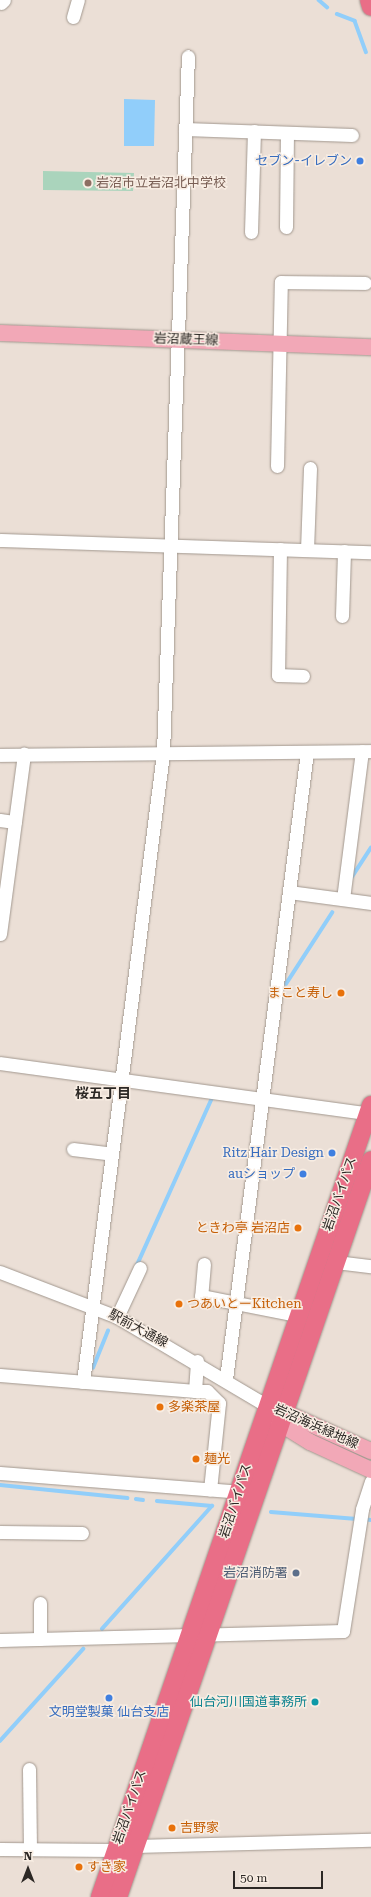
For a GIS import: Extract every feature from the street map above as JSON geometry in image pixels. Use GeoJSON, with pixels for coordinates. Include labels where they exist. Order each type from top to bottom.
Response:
{"type":"FeatureCollection","features":[{"type":"Feature","properties":{"kind":"highway"},"geometry":{"type":"LineString","coordinates":[[369,0],[371,7]]}},
{"type":"Feature","properties":{"kind":"highway","name":"岩沼バイパス"},"geometry":{"type":"LineString","coordinates":[[100,1897],[239,1492],[266,1405],[370,1111]]}},
{"type":"Feature","properties":{"kind":"highway","name":"岩沼バイパス"},"geometry":{"type":"LineString","coordinates":[[118,1897],[210,1633],[371,1160]]}},
{"type":"Feature","properties":{"kind":"main road","name":"岩沼蔵王線"},"geometry":{"type":"LineString","coordinates":[[0,333],[371,347]]}},
{"type":"Feature","properties":{"kind":"main road","name":"岩沼海浜緑地線"},"geometry":{"type":"LineString","coordinates":[[266,1405],[283,1417],[371,1470]]}},
{"type":"Feature","properties":{"kind":"main road","name":"岩沼海浜緑地線"},"geometry":{"type":"LineString","coordinates":[[283,1417],[371,1451]]}},
{"type":"Feature","properties":{"kind":"street"},"geometry":{"type":"LineString","coordinates":[[73,17],[78,0]]}},
{"type":"Feature","properties":{"kind":"street"},"geometry":{"type":"LineString","coordinates":[[83,1382],[163,754],[172,547],[188,56]]}},
{"type":"Feature","properties":{"kind":"street"},"geometry":{"type":"LineString","coordinates":[[185,129],[352,135]]}},
{"type":"Feature","properties":{"kind":"street"},"geometry":{"type":"LineString","coordinates":[[251,232],[254,131]]}},
{"type":"Feature","properties":{"kind":"street"},"geometry":{"type":"LineString","coordinates":[[286,227],[287,132]]}},
{"type":"Feature","properties":{"kind":"street"},"geometry":{"type":"LineString","coordinates":[[277,466],[281,282],[365,283]]}},
{"type":"Feature","properties":{"kind":"street"},"geometry":{"type":"LineString","coordinates":[[307,550],[310,468]]}},
{"type":"Feature","properties":{"kind":"street"},"geometry":{"type":"LineString","coordinates":[[0,540],[172,547],[371,552]]}},
{"type":"Feature","properties":{"kind":"street"},"geometry":{"type":"LineString","coordinates":[[280,549],[278,674],[303,676]]}},
{"type":"Feature","properties":{"kind":"street"},"geometry":{"type":"LineString","coordinates":[[342,616],[344,551]]}},
{"type":"Feature","properties":{"kind":"street"},"geometry":{"type":"LineString","coordinates":[[0,755],[366,751],[343,899]]}},
{"type":"Feature","properties":{"kind":"street"},"geometry":{"type":"LineString","coordinates":[[226,1380],[264,1097],[307,752]]}},
{"type":"Feature","properties":{"kind":"street"},"geometry":{"type":"LineString","coordinates":[[0,934],[24,754]]}},
{"type":"Feature","properties":{"kind":"street"},"geometry":{"type":"LineString","coordinates":[[0,820],[15,822]]}},
{"type":"Feature","properties":{"kind":"street"},"geometry":{"type":"LineString","coordinates":[[290,892],[371,903]]}},
{"type":"Feature","properties":{"kind":"street"},"geometry":{"type":"LineString","coordinates":[[0,1062],[370,1111]]}},
{"type":"Feature","properties":{"kind":"street"},"geometry":{"type":"LineString","coordinates":[[73,1149],[112,1154]]}},
{"type":"Feature","properties":{"kind":"street"},"geometry":{"type":"LineString","coordinates":[[336,1262],[371,1266]]}},
{"type":"Feature","properties":{"kind":"street"},"geometry":{"type":"LineString","coordinates":[[204,1264],[201,1296],[297,1315]]}},
{"type":"Feature","properties":{"kind":"street"},"geometry":{"type":"LineString","coordinates":[[117,1317],[140,1268]]}},
{"type":"Feature","properties":{"kind":"street","name":"駅前大通線"},"geometry":{"type":"LineString","coordinates":[[0,1272],[92,1305],[117,1317],[197,1361],[266,1405]]}},
{"type":"Feature","properties":{"kind":"street"},"geometry":{"type":"LineString","coordinates":[[195,1390],[197,1361]]}},
{"type":"Feature","properties":{"kind":"street"},"geometry":{"type":"LineString","coordinates":[[0,1375],[207,1391],[220,1403],[210,1490]]}},
{"type":"Feature","properties":{"kind":"street"},"geometry":{"type":"LineString","coordinates":[[0,1473],[239,1492]]}},
{"type":"Feature","properties":{"kind":"street"},"geometry":{"type":"LineString","coordinates":[[0,1640],[189,1638],[210,1633],[343,1631],[361,1528],[362,1509],[371,1481]]}},
{"type":"Feature","properties":{"kind":"street"},"geometry":{"type":"LineString","coordinates":[[0,1532],[82,1533]]}},
{"type":"Feature","properties":{"kind":"street"},"geometry":{"type":"LineString","coordinates":[[40,1603],[40,1639]]}},
{"type":"Feature","properties":{"kind":"street"},"geometry":{"type":"LineString","coordinates":[[29,1769],[30,1848]]}},
{"type":"Feature","properties":{"kind":"street"},"geometry":{"type":"LineString","coordinates":[[135,1846],[371,1840]]}},
{"type":"Feature","properties":{"kind":"street"},"geometry":{"type":"LineString","coordinates":[[0,1849],[30,1848],[115,1850]]}},
{"type":"Feature","properties":{"kind":"green space"},"geometry":{"type":"Polygon","coordinates":[[[43,171],[134,173],[133,191],[43,190],[43,171]]]}},
{"type":"Feature","properties":{"kind":"water"},"geometry":{"type":"Polygon","coordinates":[[[124,99],[155,100],[154,146],[124,146],[124,99]]]}},
{"type":"Feature","properties":{"kind":"waterway"},"geometry":{"type":"LineString","coordinates":[[319,0],[327,7]]}},
{"type":"Feature","properties":{"kind":"waterway"},"geometry":{"type":"LineString","coordinates":[[337,14],[355,21],[366,52]]}},
{"type":"Feature","properties":{"kind":"waterway"},"geometry":{"type":"LineString","coordinates":[[350,880],[371,848]]}},
{"type":"Feature","properties":{"kind":"waterway"},"geometry":{"type":"LineString","coordinates":[[286,984],[332,913]]}},
{"type":"Feature","properties":{"kind":"waterway"},"geometry":{"type":"LineString","coordinates":[[137,1265],[212,1098]]}},
{"type":"Feature","properties":{"kind":"waterway"},"geometry":{"type":"LineString","coordinates":[[93,1368],[108,1331]]}},
{"type":"Feature","properties":{"kind":"waterway"},"geometry":{"type":"LineString","coordinates":[[0,1485],[127,1498]]}},
{"type":"Feature","properties":{"kind":"waterway"},"geometry":{"type":"LineString","coordinates":[[136,1499],[143,1500]]}},
{"type":"Feature","properties":{"kind":"waterway"},"geometry":{"type":"LineString","coordinates":[[157,1501],[212,1506]]}},
{"type":"Feature","properties":{"kind":"waterway"},"geometry":{"type":"LineString","coordinates":[[102,1629],[212,1506]]}},
{"type":"Feature","properties":{"kind":"waterway"},"geometry":{"type":"LineString","coordinates":[[271,1512],[357,1519]]}},
{"type":"Feature","properties":{"kind":"waterway"},"geometry":{"type":"LineString","coordinates":[[363,1519],[371,1520]]}},
{"type":"Feature","properties":{"kind":"waterway"},"geometry":{"type":"LineString","coordinates":[[0,1741],[83,1649]]}},
{"type":"Feature","properties":{"kind":"place","name":"セブン-イレブン"},"geometry":{"type":"Point","coordinates":[360,161]}},
{"type":"Feature","properties":{"kind":"place","name":"岩沼市立岩沼北中学校"},"geometry":{"type":"Point","coordinates":[88,183]}},
{"type":"Feature","properties":{"kind":"place","name":"まこと寿し"},"geometry":{"type":"Point","coordinates":[341,993]}},
{"type":"Feature","properties":{"kind":"place","name":"Ritz Hair Design"},"geometry":{"type":"Point","coordinates":[332,1153]}},
{"type":"Feature","properties":{"kind":"place","name":"auショップ"},"geometry":{"type":"Point","coordinates":[303,1174]}},
{"type":"Feature","properties":{"kind":"place","name":"ときわ亭 岩沼店"},"geometry":{"type":"Point","coordinates":[298,1228]}},
{"type":"Feature","properties":{"kind":"place","name":"つあいとーKitchen"},"geometry":{"type":"Point","coordinates":[179,1304]}},
{"type":"Feature","properties":{"kind":"place","name":"多楽茶屋"},"geometry":{"type":"Point","coordinates":[160,1407]}},
{"type":"Feature","properties":{"kind":"place","name":"麺光"},"geometry":{"type":"Point","coordinates":[196,1459]}},
{"type":"Feature","properties":{"kind":"place","name":"岩沼消防署"},"geometry":{"type":"Point","coordinates":[296,1573]}},
{"type":"Feature","properties":{"kind":"place","name":"文明堂製菓 仙台支店"},"geometry":{"type":"Point","coordinates":[109,1698]}},
{"type":"Feature","properties":{"kind":"place","name":"仙台河川国道事務所"},"geometry":{"type":"Point","coordinates":[315,1702]}},
{"type":"Feature","properties":{"kind":"place","name":"吉野家"},"geometry":{"type":"Point","coordinates":[172,1828]}},
{"type":"Feature","properties":{"kind":"place","name":"すき家"},"geometry":{"type":"Point","coordinates":[79,1867]}},
{"type":"Feature","properties":{"kind":"district","name":"桜五丁目"},"geometry":{"type":"Point","coordinates":[103,1093]}}]}
